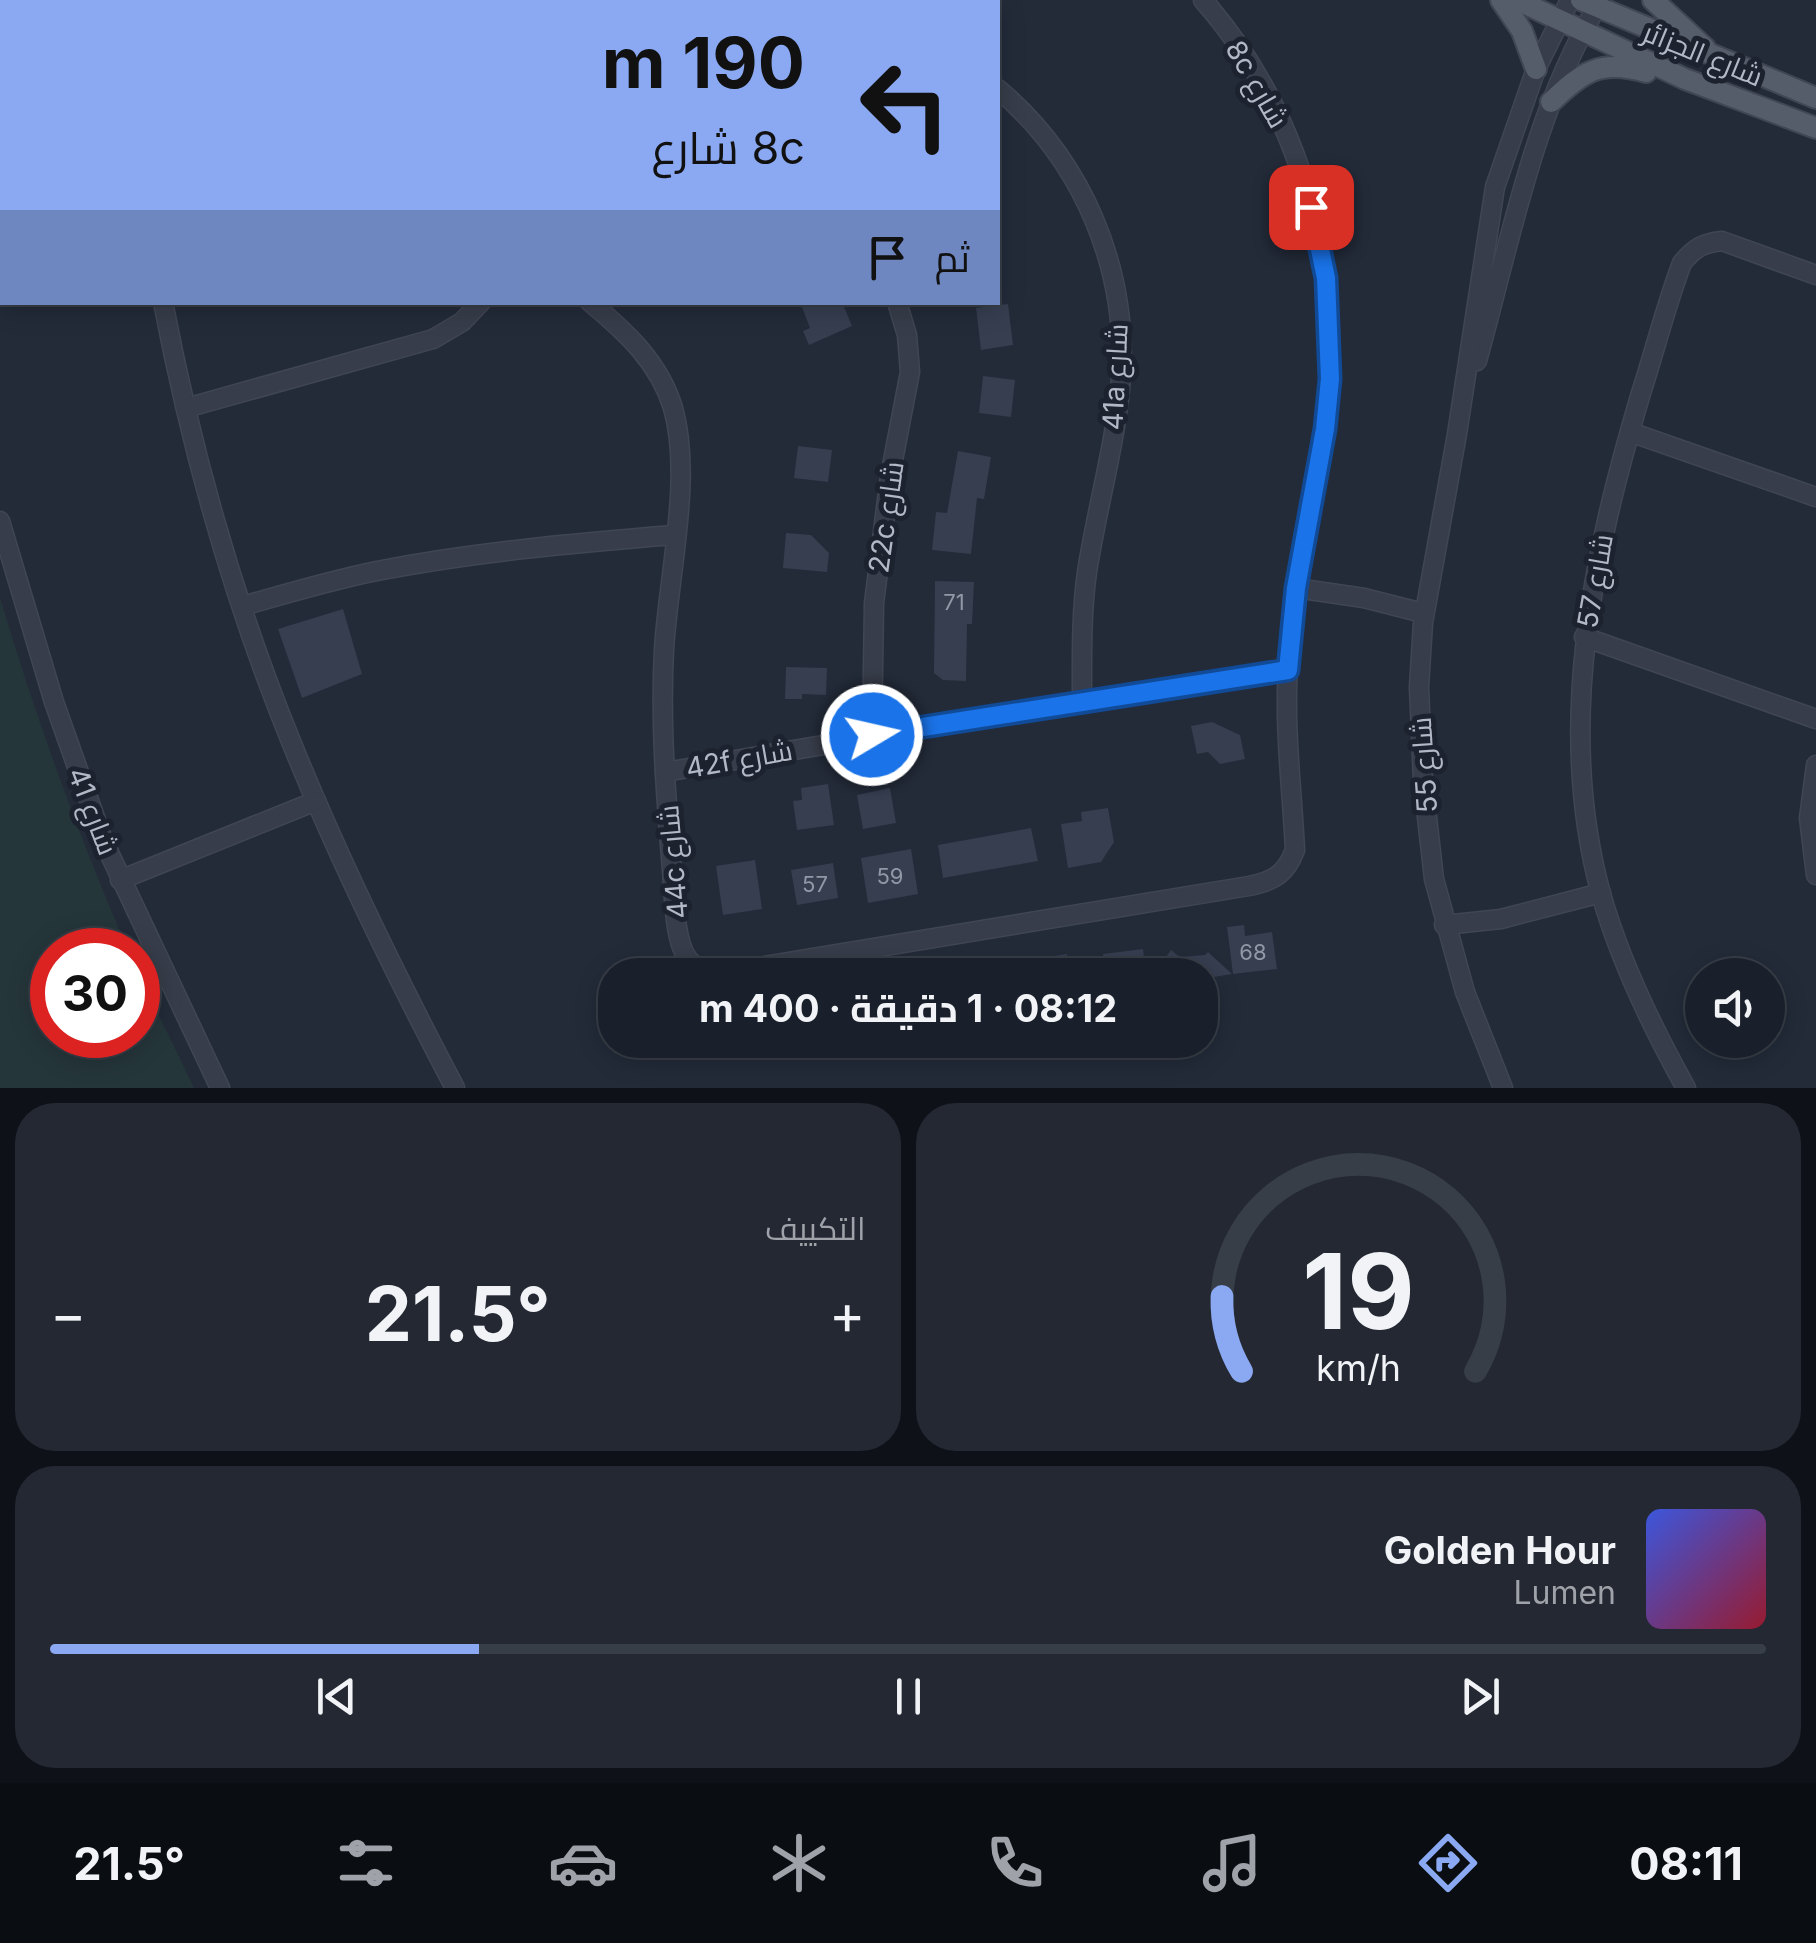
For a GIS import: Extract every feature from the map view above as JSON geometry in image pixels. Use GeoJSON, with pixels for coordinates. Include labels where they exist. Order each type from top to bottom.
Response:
{"type":"FeatureCollection","features":[{"type":"Feature","properties":{"kind":"main road"},"geometry":{"type":"LineString","coordinates":[[1501,0],[1522,31],[1536,69]]}},
{"type":"Feature","properties":{"kind":"main road","name":"شارع الجزائر"},"geometry":{"type":"LineString","coordinates":[[1517,0],[1685,79],[1816,128]]}},
{"type":"Feature","properties":{"kind":"main road"},"geometry":{"type":"LineString","coordinates":[[1653,0],[1669,18],[1693,34],[1709,54]]}},
{"type":"Feature","properties":{"kind":"main road","name":"شارع الجزائر"},"geometry":{"type":"LineString","coordinates":[[1592,2],[1816,98]]}},
{"type":"Feature","properties":{"kind":"main road"},"geometry":{"type":"LineString","coordinates":[[1551,102],[1572,82],[1604,67],[1626,67],[1685,79]]}},
{"type":"Feature","properties":{"kind":"street","name":"8c شارع"},"geometry":{"type":"LineString","coordinates":[[1202,0],[1237,45],[1286,133],[1314,216],[1326,278],[1330,328],[1327,412],[1296,588],[1288,670],[1294,834]]}},
{"type":"Feature","properties":{"kind":"street","name":"شارع 55"},"geometry":{"type":"LineString","coordinates":[[1504,1088],[1465,992],[1434,879],[1423,782],[1419,687],[1424,606],[1457,434],[1495,187],[1536,69],[1570,0]]}},
{"type":"Feature","properties":{"kind":"street","name":"شارع 55"},"geometry":{"type":"LineString","coordinates":[[1457,434],[1527,173],[1592,2]]}},
{"type":"Feature","properties":{"kind":"street","name":"41a شارع"},"geometry":{"type":"LineString","coordinates":[[1000,91],[1052,144],[1079,185],[1099,229],[1114,282],[1120,326],[1121,376],[1087,574],[1082,701]]}},
{"type":"Feature","properties":{"kind":"street","name":"شارع 57"},"geometry":{"type":"LineString","coordinates":[[1686,1088],[1628,968],[1601,893],[1581,762],[1584,636],[1602,536],[1682,263],[1692,250],[1706,243],[1722,242],[1816,275]]}},
{"type":"Feature","properties":{"kind":"street"},"geometry":{"type":"LineString","coordinates":[[163,305],[186,408],[243,606],[282,720],[396,976],[455,1088]]}},
{"type":"Feature","properties":{"kind":"street"},"geometry":{"type":"LineString","coordinates":[[186,408],[433,339],[462,322],[478,305]]}},
{"type":"Feature","properties":{"kind":"street","name":"44c شارع"},"geometry":{"type":"LineString","coordinates":[[593,305],[636,342],[659,376],[672,408],[680,472],[664,652],[665,772],[681,947],[688,960],[714,974],[1266,883],[1279,877],[1289,865],[1295,850],[1294,834]]}},
{"type":"Feature","properties":{"kind":"street","name":"22c شارع"},"geometry":{"type":"LineString","coordinates":[[872,735],[876,583],[890,476],[910,372],[907,334],[898,305]]}},
{"type":"Feature","properties":{"kind":"street"},"geometry":{"type":"LineString","coordinates":[[1630,432],[1816,498]]}},
{"type":"Feature","properties":{"kind":"street","name":"شارع 41"},"geometry":{"type":"LineString","coordinates":[[0,521],[64,734],[120,880],[220,1088]]}},
{"type":"Feature","properties":{"kind":"street"},"geometry":{"type":"LineString","coordinates":[[243,606],[407,566],[518,549],[674,534]]}},
{"type":"Feature","properties":{"kind":"street"},"geometry":{"type":"LineString","coordinates":[[1296,588],[1424,606]]}},
{"type":"Feature","properties":{"kind":"street"},"geometry":{"type":"LineString","coordinates":[[1584,636],[1816,720]]}},
{"type":"Feature","properties":{"kind":"street","name":"42f شارع"},"geometry":{"type":"LineString","coordinates":[[665,772],[872,735],[1288,670]]}},
{"type":"Feature","properties":{"kind":"street"},"geometry":{"type":"LineString","coordinates":[[1816,765],[1810,818],[1816,876]]}},
{"type":"Feature","properties":{"kind":"street"},"geometry":{"type":"LineString","coordinates":[[120,880],[316,801]]}},
{"type":"Feature","properties":{"kind":"street"},"geometry":{"type":"LineString","coordinates":[[1446,932],[1601,893]]}},
{"type":"Feature","properties":{"kind":"shaded area"},"geometry":{"type":"Polygon","coordinates":[[[0,598],[59,776],[119,928],[30,928],[30,1058],[160,1058],[160,1018],[194,1088],[0,1088],[0,598]]]}},
{"type":"Feature","properties":{"kind":"building"},"geometry":{"type":"Polygon","coordinates":[[[1008,304],[1013,345],[981,350],[976,308],[1008,304]]]}},
{"type":"Feature","properties":{"kind":"building"},"geometry":{"type":"Polygon","coordinates":[[[801,305],[843,305],[852,326],[809,345],[803,331],[810,328],[801,305]]]}},
{"type":"Feature","properties":{"kind":"building"},"geometry":{"type":"Polygon","coordinates":[[[983,376],[1015,380],[1011,417],[979,413],[983,376]]]}},
{"type":"Feature","properties":{"kind":"building"},"geometry":{"type":"Polygon","coordinates":[[[798,446],[832,450],[828,482],[794,478],[798,446]]]}},
{"type":"Feature","properties":{"kind":"building"},"geometry":{"type":"Polygon","coordinates":[[[958,451],[991,457],[984,499],[977,498],[971,554],[932,550],[936,512],[947,513],[958,451]]]}},
{"type":"Feature","properties":{"kind":"building"},"geometry":{"type":"Polygon","coordinates":[[[786,533],[811,535],[829,553],[827,572],[783,568],[786,533]]]}},
{"type":"Feature","properties":{"kind":"building"},"geometry":{"type":"Polygon","coordinates":[[[935,581],[974,582],[972,624],[967,624],[966,681],[943,680],[934,673],[935,581]]]}},
{"type":"Feature","properties":{"kind":"building"},"geometry":{"type":"Polygon","coordinates":[[[343,609],[362,674],[302,698],[278,629],[343,609]]]}},
{"type":"Feature","properties":{"kind":"building"},"geometry":{"type":"Polygon","coordinates":[[[786,667],[827,668],[826,695],[802,694],[802,699],[785,699],[786,667]]]}},
{"type":"Feature","properties":{"kind":"building"},"geometry":{"type":"Polygon","coordinates":[[[1212,722],[1240,735],[1245,759],[1220,764],[1208,752],[1197,754],[1191,726],[1212,722]]]}},
{"type":"Feature","properties":{"kind":"building"},"geometry":{"type":"Polygon","coordinates":[[[828,784],[834,825],[797,830],[793,801],[802,800],[801,788],[828,784]]]}},
{"type":"Feature","properties":{"kind":"building"},"geometry":{"type":"Polygon","coordinates":[[[890,788],[896,823],[863,829],[857,795],[890,788]]]}},
{"type":"Feature","properties":{"kind":"building"},"geometry":{"type":"Polygon","coordinates":[[[1108,808],[1114,842],[1101,862],[1068,868],[1061,824],[1082,821],[1081,812],[1108,808]]]}},
{"type":"Feature","properties":{"kind":"building"},"geometry":{"type":"Polygon","coordinates":[[[1031,828],[1038,861],[943,878],[938,845],[1031,828]]]}},
{"type":"Feature","properties":{"kind":"building"},"geometry":{"type":"Polygon","coordinates":[[[911,849],[918,894],[868,903],[861,858],[911,849]]]}},
{"type":"Feature","properties":{"kind":"building"},"geometry":{"type":"Polygon","coordinates":[[[755,860],[762,909],[723,915],[716,866],[755,860]]]}},
{"type":"Feature","properties":{"kind":"building"},"geometry":{"type":"Polygon","coordinates":[[[833,863],[838,898],[797,905],[791,870],[833,863]]]}},
{"type":"Feature","properties":{"kind":"building"},"geometry":{"type":"Polygon","coordinates":[[[1244,925],[1245,936],[1272,932],[1277,969],[1233,974],[1227,927],[1244,925]]]}},
{"type":"Feature","properties":{"kind":"building"},"geometry":{"type":"Polygon","coordinates":[[[1143,949],[1144,958],[1104,958],[1103,954],[1143,949]]]}},
{"type":"Feature","properties":{"kind":"building"},"geometry":{"type":"Polygon","coordinates":[[[1171,950],[1180,957],[1208,952],[1215,958],[1165,958],[1171,950]]]}},
{"type":"Feature","properties":{"kind":"building"},"geometry":{"type":"Polygon","coordinates":[[[1218,961],[1232,974],[1218,976],[1218,961]]]}},
{"type":"Feature","properties":{"kind":"route"},"geometry":{"type":"LineString","coordinates":[[872,735],[1288,670],[1296,588],[1325,429],[1330,379],[1326,278],[1311,207]]}}]}
